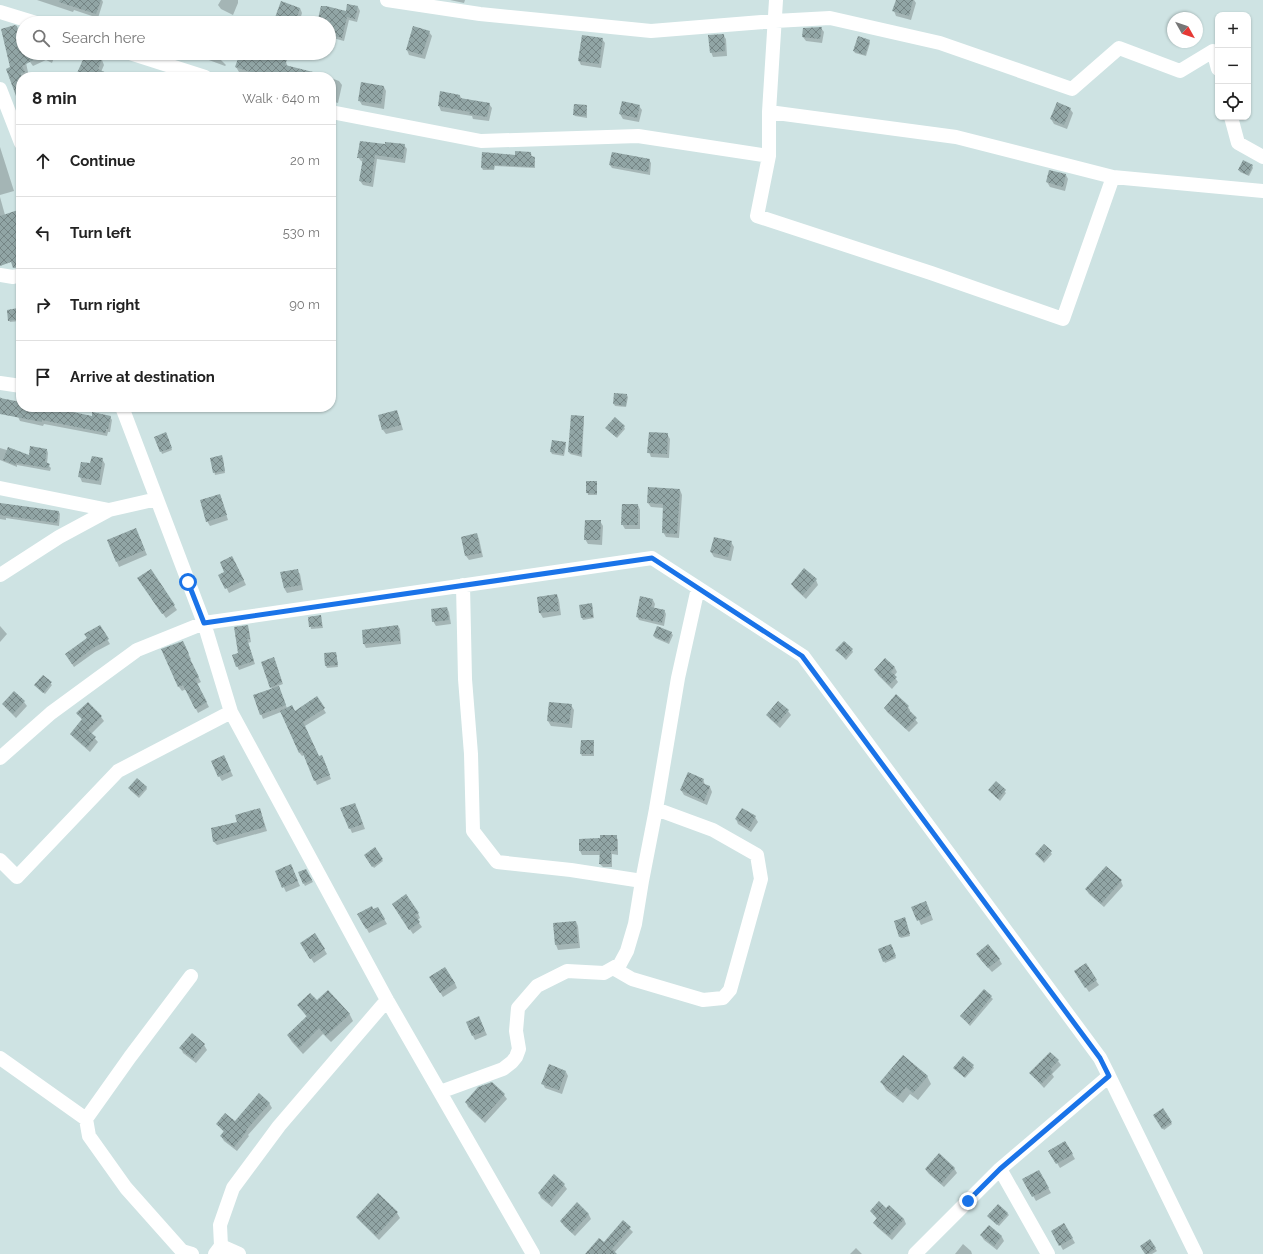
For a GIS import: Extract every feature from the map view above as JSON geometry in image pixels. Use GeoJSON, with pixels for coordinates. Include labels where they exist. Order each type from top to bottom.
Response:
{"type":"FeatureCollection","features":[{"type":"Feature","properties":{"kind":"street"},"geometry":{"type":"LineString","coordinates":[[387,0],[480,14],[651,31],[830,18],[933,41],[1072,88],[1120,48],[1180,71],[1213,51],[1215,58]]}},
{"type":"Feature","properties":{"kind":"street"},"geometry":{"type":"LineString","coordinates":[[776,0],[776,21],[769,112],[769,156],[757,216],[1063,318],[1113,176]]}},
{"type":"Feature","properties":{"kind":"street"},"geometry":{"type":"LineString","coordinates":[[0,12],[16,17]]}},
{"type":"Feature","properties":{"kind":"street"},"geometry":{"type":"LineString","coordinates":[[152,60],[189,72]]}},
{"type":"Feature","properties":{"kind":"street"},"geometry":{"type":"LineString","coordinates":[[0,88],[16,130]]}},
{"type":"Feature","properties":{"kind":"street"},"geometry":{"type":"LineString","coordinates":[[769,112],[956,137],[1113,176],[1263,191]]}},
{"type":"Feature","properties":{"kind":"street"},"geometry":{"type":"LineString","coordinates":[[336,113],[481,140],[638,136],[769,156]]}},
{"type":"Feature","properties":{"kind":"street"},"geometry":{"type":"LineString","coordinates":[[1232,120],[1238,143],[1263,157]]}},
{"type":"Feature","properties":{"kind":"street"},"geometry":{"type":"LineString","coordinates":[[0,275],[16,276]]}},
{"type":"Feature","properties":{"kind":"street"},"geometry":{"type":"LineString","coordinates":[[0,383],[16,385]]}},
{"type":"Feature","properties":{"kind":"street"},"geometry":{"type":"LineString","coordinates":[[124,412],[204,623],[231,712],[387,1000],[533,1254]]}},
{"type":"Feature","properties":{"kind":"street"},"geometry":{"type":"LineString","coordinates":[[0,488],[109,510]]}},
{"type":"Feature","properties":{"kind":"street"},"geometry":{"type":"LineString","coordinates":[[0,575],[59,537],[109,510],[157,499]]}},
{"type":"Feature","properties":{"kind":"street"},"geometry":{"type":"LineString","coordinates":[[0,758],[51,713],[137,650],[204,623],[652,558],[802,656],[1100,1058],[1196,1254]]}},
{"type":"Feature","properties":{"kind":"street"},"geometry":{"type":"LineString","coordinates":[[463,585],[465,679],[471,754],[473,831],[497,862],[571,870],[642,881]]}},
{"type":"Feature","properties":{"kind":"street"},"geometry":{"type":"LineString","coordinates":[[440,1092],[503,1069],[512,1062],[519,1049],[516,1031],[518,1008],[537,986],[567,971],[604,973],[620,964],[627,951],[635,924],[678,678],[698,588]]}},
{"type":"Feature","properties":{"kind":"street"},"geometry":{"type":"LineString","coordinates":[[0,860],[17,877],[118,771],[231,712]]}},
{"type":"Feature","properties":{"kind":"street"},"geometry":{"type":"LineString","coordinates":[[613,968],[632,979],[703,1000],[723,998],[730,990],[761,879],[757,856],[713,830],[656,809]]}},
{"type":"Feature","properties":{"kind":"street"},"geometry":{"type":"LineString","coordinates":[[191,976],[130,1057],[86,1119],[88,1136],[126,1188],[182,1252],[192,1254]]}},
{"type":"Feature","properties":{"kind":"street"},"geometry":{"type":"LineString","coordinates":[[239,1254],[218,1250],[220,1225],[233,1188],[279,1126],[387,1000]]}},
{"type":"Feature","properties":{"kind":"street"},"geometry":{"type":"LineString","coordinates":[[0,1058],[86,1119]]}},
{"type":"Feature","properties":{"kind":"street"},"geometry":{"type":"LineString","coordinates":[[915,1254],[1000,1169],[1109,1076]]}},
{"type":"Feature","properties":{"kind":"street"},"geometry":{"type":"LineString","coordinates":[[1000,1169],[1048,1254]]}},
{"type":"Feature","properties":{"kind":"building"},"geometry":{"type":"Polygon","coordinates":[[[60,0],[101,0],[96,14],[59,2],[60,0]]]}},
{"type":"Feature","properties":{"kind":"building"},"geometry":{"type":"Polygon","coordinates":[[[896,0],[913,0],[909,16],[892,11],[896,0]]]}},
{"type":"Feature","properties":{"kind":"building"},"geometry":{"type":"Polygon","coordinates":[[[281,1],[300,8],[297,16],[276,16],[281,1]]]}},
{"type":"Feature","properties":{"kind":"building"},"geometry":{"type":"Polygon","coordinates":[[[347,4],[358,6],[355,19],[347,17],[342,38],[336,36],[336,16],[319,16],[321,6],[346,11],[347,4]]]}},
{"type":"Feature","properties":{"kind":"building"},"geometry":{"type":"Polygon","coordinates":[[[16,26],[16,60],[34,60],[22,66],[25,72],[16,72],[16,96],[6,69],[10,67],[1,29],[16,26]]]}},
{"type":"Feature","properties":{"kind":"building"},"geometry":{"type":"Polygon","coordinates":[[[413,26],[430,31],[422,55],[406,50],[413,26]]]}},
{"type":"Feature","properties":{"kind":"building"},"geometry":{"type":"Polygon","coordinates":[[[822,27],[820,39],[802,37],[803,28],[822,27]]]}},
{"type":"Feature","properties":{"kind":"building"},"geometry":{"type":"Polygon","coordinates":[[[724,34],[725,51],[710,53],[708,35],[724,34]]]}},
{"type":"Feature","properties":{"kind":"building"},"geometry":{"type":"Polygon","coordinates":[[[582,35],[603,38],[599,64],[578,61],[582,35]]]}},
{"type":"Feature","properties":{"kind":"building"},"geometry":{"type":"Polygon","coordinates":[[[858,36],[870,40],[865,55],[853,51],[858,36]]]}},
{"type":"Feature","properties":{"kind":"building"},"geometry":{"type":"Polygon","coordinates":[[[83,60],[102,60],[98,69],[104,72],[77,72],[83,60]]]}},
{"type":"Feature","properties":{"kind":"building"},"geometry":{"type":"Polygon","coordinates":[[[238,60],[287,60],[285,65],[313,72],[250,72],[235,67],[238,60]]]}},
{"type":"Feature","properties":{"kind":"building"},"geometry":{"type":"Polygon","coordinates":[[[361,82],[384,86],[381,104],[358,101],[361,82]]]}},
{"type":"Feature","properties":{"kind":"building"},"geometry":{"type":"Polygon","coordinates":[[[440,91],[460,95],[460,98],[490,103],[487,117],[438,106],[440,91]]]}},
{"type":"Feature","properties":{"kind":"building"},"geometry":{"type":"Polygon","coordinates":[[[622,101],[640,105],[637,118],[619,114],[622,101]]]}},
{"type":"Feature","properties":{"kind":"building"},"geometry":{"type":"Polygon","coordinates":[[[1057,102],[1071,108],[1064,125],[1050,119],[1057,102]]]}},
{"type":"Feature","properties":{"kind":"building"},"geometry":{"type":"Polygon","coordinates":[[[574,104],[587,105],[586,116],[573,115],[574,104]]]}},
{"type":"Feature","properties":{"kind":"building"},"geometry":{"type":"Polygon","coordinates":[[[360,141],[385,144],[385,142],[405,144],[403,159],[375,155],[371,183],[359,181],[363,158],[357,158],[360,141]]]}},
{"type":"Feature","properties":{"kind":"building"},"geometry":{"type":"Polygon","coordinates":[[[515,151],[531,152],[531,156],[535,157],[534,167],[494,165],[494,169],[481,168],[482,152],[515,155],[515,151]]]}},
{"type":"Feature","properties":{"kind":"building"},"geometry":{"type":"Polygon","coordinates":[[[612,152],[650,159],[648,172],[609,165],[612,152]]]}},
{"type":"Feature","properties":{"kind":"building"},"geometry":{"type":"Polygon","coordinates":[[[1243,160],[1253,165],[1248,175],[1238,170],[1243,160]]]}},
{"type":"Feature","properties":{"kind":"building"},"geometry":{"type":"Polygon","coordinates":[[[1049,170],[1066,174],[1063,187],[1046,182],[1049,170]]]}},
{"type":"Feature","properties":{"kind":"building"},"geometry":{"type":"Polygon","coordinates":[[[16,211],[16,268],[13,268],[11,262],[0,266],[0,216],[16,211]]]}},
{"type":"Feature","properties":{"kind":"building"},"geometry":{"type":"Polygon","coordinates":[[[16,308],[16,320],[8,321],[7,310],[16,308]]]}},
{"type":"Feature","properties":{"kind":"building"},"geometry":{"type":"Polygon","coordinates":[[[614,393],[627,394],[626,406],[613,404],[614,393]]]}},
{"type":"Feature","properties":{"kind":"building"},"geometry":{"type":"Polygon","coordinates":[[[0,398],[16,401],[16,412],[73,412],[92,416],[92,412],[111,416],[106,433],[42,420],[42,422],[0,414],[0,398]]]}},
{"type":"Feature","properties":{"kind":"building"},"geometry":{"type":"Polygon","coordinates":[[[397,410],[401,425],[382,430],[378,415],[397,410]]]}},
{"type":"Feature","properties":{"kind":"building"},"geometry":{"type":"Polygon","coordinates":[[[571,415],[584,416],[581,455],[568,452],[571,415]]]}},
{"type":"Feature","properties":{"kind":"building"},"geometry":{"type":"Polygon","coordinates":[[[615,417],[625,426],[616,437],[605,428],[615,417]]]}},
{"type":"Feature","properties":{"kind":"building"},"geometry":{"type":"Polygon","coordinates":[[[166,432],[172,448],[160,452],[154,437],[166,432]]]}},
{"type":"Feature","properties":{"kind":"building"},"geometry":{"type":"Polygon","coordinates":[[[649,432],[668,433],[667,454],[647,453],[649,432]]]}},
{"type":"Feature","properties":{"kind":"building"},"geometry":{"type":"Polygon","coordinates":[[[552,440],[566,442],[563,454],[550,452],[552,440]]]}},
{"type":"Feature","properties":{"kind":"building"},"geometry":{"type":"Polygon","coordinates":[[[30,446],[47,449],[45,462],[50,464],[48,468],[16,463],[15,465],[3,460],[8,447],[29,455],[30,446]]]}},
{"type":"Feature","properties":{"kind":"building"},"geometry":{"type":"Polygon","coordinates":[[[222,455],[225,471],[213,473],[210,458],[222,455]]]}},
{"type":"Feature","properties":{"kind":"building"},"geometry":{"type":"Polygon","coordinates":[[[92,456],[103,458],[99,481],[78,477],[81,462],[90,463],[92,456]]]}},
{"type":"Feature","properties":{"kind":"building"},"geometry":{"type":"Polygon","coordinates":[[[586,481],[597,481],[597,494],[586,493],[586,481]]]}},
{"type":"Feature","properties":{"kind":"building"},"geometry":{"type":"Polygon","coordinates":[[[648,487],[680,489],[677,534],[662,533],[663,504],[647,503],[648,487]]]}},
{"type":"Feature","properties":{"kind":"building"},"geometry":{"type":"Polygon","coordinates":[[[220,494],[227,515],[206,522],[200,500],[220,494]]]}},
{"type":"Feature","properties":{"kind":"building"},"geometry":{"type":"Polygon","coordinates":[[[0,503],[59,511],[57,523],[0,515],[0,503]]]}},
{"type":"Feature","properties":{"kind":"building"},"geometry":{"type":"Polygon","coordinates":[[[622,504],[638,504],[638,525],[621,525],[622,504]]]}},
{"type":"Feature","properties":{"kind":"building"},"geometry":{"type":"Polygon","coordinates":[[[585,520],[601,520],[600,540],[584,540],[585,520]]]}},
{"type":"Feature","properties":{"kind":"building"},"geometry":{"type":"Polygon","coordinates":[[[136,528],[145,550],[116,562],[107,540],[136,528]]]}},
{"type":"Feature","properties":{"kind":"building"},"geometry":{"type":"Polygon","coordinates":[[[477,533],[481,553],[465,556],[461,537],[477,533]]]}},
{"type":"Feature","properties":{"kind":"building"},"geometry":{"type":"Polygon","coordinates":[[[714,537],[732,541],[728,557],[710,552],[714,537]]]}},
{"type":"Feature","properties":{"kind":"building"},"geometry":{"type":"Polygon","coordinates":[[[232,556],[244,580],[225,589],[218,575],[224,572],[220,562],[232,556]]]}},
{"type":"Feature","properties":{"kind":"building"},"geometry":{"type":"Polygon","coordinates":[[[804,568],[817,579],[803,595],[791,584],[804,568]]]}},
{"type":"Feature","properties":{"kind":"building"},"geometry":{"type":"Polygon","coordinates":[[[151,569],[175,605],[162,614],[137,578],[151,569]]]}},
{"type":"Feature","properties":{"kind":"building"},"geometry":{"type":"Polygon","coordinates":[[[298,569],[301,585],[284,588],[280,572],[298,569]]]}},
{"type":"Feature","properties":{"kind":"building"},"geometry":{"type":"Polygon","coordinates":[[[557,594],[559,611],[539,613],[537,597],[557,594]]]}},
{"type":"Feature","properties":{"kind":"building"},"geometry":{"type":"Polygon","coordinates":[[[640,596],[653,599],[651,607],[665,610],[662,623],[636,617],[640,596]]]}},
{"type":"Feature","properties":{"kind":"building"},"geometry":{"type":"Polygon","coordinates":[[[592,603],[593,617],[581,618],[579,605],[592,603]]]}},
{"type":"Feature","properties":{"kind":"building"},"geometry":{"type":"Polygon","coordinates":[[[447,607],[449,620],[432,622],[431,609],[447,607]]]}},
{"type":"Feature","properties":{"kind":"building"},"geometry":{"type":"Polygon","coordinates":[[[321,615],[322,626],[309,627],[308,617],[321,615]]]}},
{"type":"Feature","properties":{"kind":"building"},"geometry":{"type":"Polygon","coordinates":[[[100,625],[109,639],[93,648],[72,664],[65,654],[87,638],[84,634],[100,625]]]}},
{"type":"Feature","properties":{"kind":"building"},"geometry":{"type":"Polygon","coordinates":[[[248,625],[250,639],[247,639],[254,661],[236,667],[232,655],[238,653],[234,627],[248,625]]]}},
{"type":"Feature","properties":{"kind":"building"},"geometry":{"type":"Polygon","coordinates":[[[398,625],[400,641],[363,644],[362,630],[398,625]]]}},
{"type":"Feature","properties":{"kind":"building"},"geometry":{"type":"Polygon","coordinates":[[[657,626],[672,632],[668,642],[653,636],[657,626]]]}},
{"type":"Feature","properties":{"kind":"building"},"geometry":{"type":"Polygon","coordinates":[[[183,641],[199,677],[195,679],[207,702],[195,709],[183,685],[178,687],[161,649],[183,641]]]}},
{"type":"Feature","properties":{"kind":"building"},"geometry":{"type":"Polygon","coordinates":[[[844,641],[853,649],[845,658],[835,650],[844,641]]]}},
{"type":"Feature","properties":{"kind":"building"},"geometry":{"type":"Polygon","coordinates":[[[336,652],[338,665],[325,666],[324,653],[336,652]]]}},
{"type":"Feature","properties":{"kind":"building"},"geometry":{"type":"Polygon","coordinates":[[[274,657],[282,682],[270,688],[261,662],[274,657]]]}},
{"type":"Feature","properties":{"kind":"building"},"geometry":{"type":"Polygon","coordinates":[[[885,658],[895,667],[891,672],[897,677],[889,685],[874,670],[885,658]]]}},
{"type":"Feature","properties":{"kind":"building"},"geometry":{"type":"Polygon","coordinates":[[[43,675],[52,682],[43,693],[34,685],[43,675]]]}},
{"type":"Feature","properties":{"kind":"building"},"geometry":{"type":"Polygon","coordinates":[[[279,686],[286,705],[260,715],[253,695],[279,686]]]}},
{"type":"Feature","properties":{"kind":"building"},"geometry":{"type":"Polygon","coordinates":[[[14,691],[25,701],[13,714],[2,704],[14,691]]]}},
{"type":"Feature","properties":{"kind":"building"},"geometry":{"type":"Polygon","coordinates":[[[896,694],[909,706],[907,708],[917,718],[906,729],[884,708],[896,694]]]}},
{"type":"Feature","properties":{"kind":"building"},"geometry":{"type":"Polygon","coordinates":[[[317,696],[325,708],[303,722],[319,756],[322,755],[330,775],[314,781],[302,751],[299,753],[280,711],[292,705],[295,711],[317,696]]]}},
{"type":"Feature","properties":{"kind":"building"},"geometry":{"type":"Polygon","coordinates":[[[778,701],[789,710],[777,724],[766,715],[778,701]]]}},
{"type":"Feature","properties":{"kind":"building"},"geometry":{"type":"Polygon","coordinates":[[[88,702],[102,716],[88,730],[96,737],[87,748],[70,734],[82,719],[76,713],[88,702]]]}},
{"type":"Feature","properties":{"kind":"building"},"geometry":{"type":"Polygon","coordinates":[[[549,702],[572,704],[569,724],[547,721],[549,702]]]}},
{"type":"Feature","properties":{"kind":"building"},"geometry":{"type":"Polygon","coordinates":[[[581,740],[594,740],[593,754],[580,754],[581,740]]]}},
{"type":"Feature","properties":{"kind":"building"},"geometry":{"type":"Polygon","coordinates":[[[224,755],[231,771],[218,777],[211,761],[224,755]]]}},
{"type":"Feature","properties":{"kind":"building"},"geometry":{"type":"Polygon","coordinates":[[[688,772],[704,779],[702,783],[710,786],[704,801],[680,790],[688,772]]]}},
{"type":"Feature","properties":{"kind":"building"},"geometry":{"type":"Polygon","coordinates":[[[137,778],[147,787],[138,796],[128,788],[137,778]]]}},
{"type":"Feature","properties":{"kind":"building"},"geometry":{"type":"Polygon","coordinates":[[[996,781],[1006,790],[998,799],[988,790],[996,781]]]}},
{"type":"Feature","properties":{"kind":"building"},"geometry":{"type":"Polygon","coordinates":[[[355,803],[363,824],[349,829],[340,808],[355,803]]]}},
{"type":"Feature","properties":{"kind":"building"},"geometry":{"type":"Polygon","coordinates":[[[260,808],[265,827],[213,842],[211,828],[237,822],[235,815],[260,808]]]}},
{"type":"Feature","properties":{"kind":"building"},"geometry":{"type":"Polygon","coordinates":[[[742,808],[756,816],[749,828],[735,819],[742,808]]]}},
{"type":"Feature","properties":{"kind":"building"},"geometry":{"type":"Polygon","coordinates":[[[600,835],[617,835],[617,851],[611,851],[611,864],[599,864],[600,851],[579,851],[579,839],[600,838],[600,835]]]}},
{"type":"Feature","properties":{"kind":"building"},"geometry":{"type":"Polygon","coordinates":[[[1044,844],[1052,851],[1043,861],[1035,854],[1044,844]]]}},
{"type":"Feature","properties":{"kind":"building"},"geometry":{"type":"Polygon","coordinates":[[[375,847],[383,859],[372,867],[364,855],[375,847]]]}},
{"type":"Feature","properties":{"kind":"building"},"geometry":{"type":"Polygon","coordinates":[[[291,864],[298,881],[282,888],[275,871],[291,864]]]}},
{"type":"Feature","properties":{"kind":"building"},"geometry":{"type":"Polygon","coordinates":[[[1106,866],[1122,880],[1101,904],[1085,889],[1106,866]]]}},
{"type":"Feature","properties":{"kind":"building"},"geometry":{"type":"Polygon","coordinates":[[[306,869],[312,880],[303,884],[298,872],[306,869]]]}},
{"type":"Feature","properties":{"kind":"building"},"geometry":{"type":"Polygon","coordinates":[[[406,894],[419,913],[415,915],[420,922],[409,930],[392,904],[406,894]]]}},
{"type":"Feature","properties":{"kind":"building"},"geometry":{"type":"Polygon","coordinates":[[[926,901],[931,915],[917,921],[911,907],[926,901]]]}},
{"type":"Feature","properties":{"kind":"building"},"geometry":{"type":"Polygon","coordinates":[[[372,906],[373,909],[378,907],[385,919],[366,929],[357,914],[372,906]]]}},
{"type":"Feature","properties":{"kind":"building"},"geometry":{"type":"Polygon","coordinates":[[[905,917],[910,934],[899,937],[894,921],[905,917]]]}},
{"type":"Feature","properties":{"kind":"building"},"geometry":{"type":"Polygon","coordinates":[[[576,921],[578,943],[555,945],[553,923],[576,921]]]}},
{"type":"Feature","properties":{"kind":"building"},"geometry":{"type":"Polygon","coordinates":[[[315,933],[325,949],[310,959],[300,943],[315,933]]]}},
{"type":"Feature","properties":{"kind":"building"},"geometry":{"type":"Polygon","coordinates":[[[891,944],[896,956],[883,962],[878,949],[891,944]]]}},
{"type":"Feature","properties":{"kind":"building"},"geometry":{"type":"Polygon","coordinates":[[[988,944],[1000,959],[988,968],[976,954],[988,944]]]}},
{"type":"Feature","properties":{"kind":"building"},"geometry":{"type":"Polygon","coordinates":[[[1086,963],[1097,980],[1085,988],[1074,971],[1086,963]]]}},
{"type":"Feature","properties":{"kind":"building"},"geometry":{"type":"Polygon","coordinates":[[[445,967],[455,983],[440,993],[429,977],[445,967]]]}},
{"type":"Feature","properties":{"kind":"building"},"geometry":{"type":"Polygon","coordinates":[[[984,989],[992,996],[969,1024],[960,1016],[984,989]]]}},
{"type":"Feature","properties":{"kind":"building"},"geometry":{"type":"Polygon","coordinates":[[[328,990],[350,1014],[326,1036],[319,1028],[299,1048],[287,1035],[307,1016],[297,1005],[310,993],[317,1000],[328,990]]]}},
{"type":"Feature","properties":{"kind":"building"},"geometry":{"type":"Polygon","coordinates":[[[479,1016],[485,1031],[472,1036],[466,1022],[479,1016]]]}},
{"type":"Feature","properties":{"kind":"building"},"geometry":{"type":"Polygon","coordinates":[[[192,1033],[205,1044],[193,1059],[179,1048],[192,1033]]]}},
{"type":"Feature","properties":{"kind":"building"},"geometry":{"type":"Polygon","coordinates":[[[1050,1052],[1059,1060],[1050,1069],[1053,1072],[1041,1084],[1029,1073],[1050,1052]]]}},
{"type":"Feature","properties":{"kind":"building"},"geometry":{"type":"Polygon","coordinates":[[[903,1055],[928,1076],[913,1093],[906,1087],[898,1097],[880,1082],[903,1055]]]}},
{"type":"Feature","properties":{"kind":"building"},"geometry":{"type":"Polygon","coordinates":[[[963,1056],[974,1065],[964,1077],[953,1068],[963,1056]]]}},
{"type":"Feature","properties":{"kind":"building"},"geometry":{"type":"Polygon","coordinates":[[[549,1064],[566,1071],[559,1090],[541,1084],[549,1064]]]}},
{"type":"Feature","properties":{"kind":"building"},"geometry":{"type":"Polygon","coordinates":[[[492,1082],[505,1094],[482,1119],[465,1102],[478,1087],[492,1082]]]}},
{"type":"Feature","properties":{"kind":"building"},"geometry":{"type":"Polygon","coordinates":[[[259,1093],[270,1103],[246,1130],[247,1131],[234,1147],[220,1136],[224,1131],[216,1124],[225,1113],[235,1121],[259,1093]]]}},
{"type":"Feature","properties":{"kind":"building"},"geometry":{"type":"Polygon","coordinates":[[[1163,1108],[1172,1122],[1162,1129],[1153,1115],[1163,1108]]]}},
{"type":"Feature","properties":{"kind":"building"},"geometry":{"type":"Polygon","coordinates":[[[1065,1141],[1073,1154],[1056,1164],[1048,1151],[1065,1141]]]}},
{"type":"Feature","properties":{"kind":"building"},"geometry":{"type":"Polygon","coordinates":[[[939,1153],[955,1168],[941,1184],[925,1169],[939,1153]]]}},
{"type":"Feature","properties":{"kind":"building"},"geometry":{"type":"Polygon","coordinates":[[[1039,1170],[1049,1188],[1032,1197],[1022,1179],[1039,1170]]]}},
{"type":"Feature","properties":{"kind":"building"},"geometry":{"type":"Polygon","coordinates":[[[554,1174],[565,1184],[549,1203],[538,1193],[554,1174]]]}},
{"type":"Feature","properties":{"kind":"building"},"geometry":{"type":"Polygon","coordinates":[[[378,1193],[398,1212],[376,1236],[356,1217],[378,1193]]]}},
{"type":"Feature","properties":{"kind":"building"},"geometry":{"type":"Polygon","coordinates":[[[879,1201],[886,1208],[889,1205],[904,1219],[889,1236],[873,1223],[877,1218],[870,1211],[879,1201]]]}},
{"type":"Feature","properties":{"kind":"building"},"geometry":{"type":"Polygon","coordinates":[[[577,1202],[589,1214],[572,1233],[560,1221],[577,1202]]]}},
{"type":"Feature","properties":{"kind":"building"},"geometry":{"type":"Polygon","coordinates":[[[998,1204],[1008,1213],[997,1225],[987,1216],[998,1204]]]}},
{"type":"Feature","properties":{"kind":"building"},"geometry":{"type":"Polygon","coordinates":[[[623,1220],[631,1227],[612,1249],[617,1254],[585,1254],[599,1238],[604,1242],[623,1220]]]}},
{"type":"Feature","properties":{"kind":"building"},"geometry":{"type":"Polygon","coordinates":[[[1064,1223],[1073,1238],[1059,1246],[1051,1231],[1064,1223]]]}},
{"type":"Feature","properties":{"kind":"building"},"geometry":{"type":"Polygon","coordinates":[[[989,1225],[1002,1236],[994,1246],[980,1235],[989,1225]]]}},
{"type":"Feature","properties":{"kind":"building"},"geometry":{"type":"Polygon","coordinates":[[[1150,1239],[1156,1248],[1148,1254],[1145,1254],[1140,1246],[1150,1239]]]}},
{"type":"Feature","properties":{"kind":"route"},"geometry":{"type":"LineString","coordinates":[[188,582],[204,623],[652,558],[802,656],[1100,1058],[1109,1076],[1000,1169],[968,1201]]}}]}
